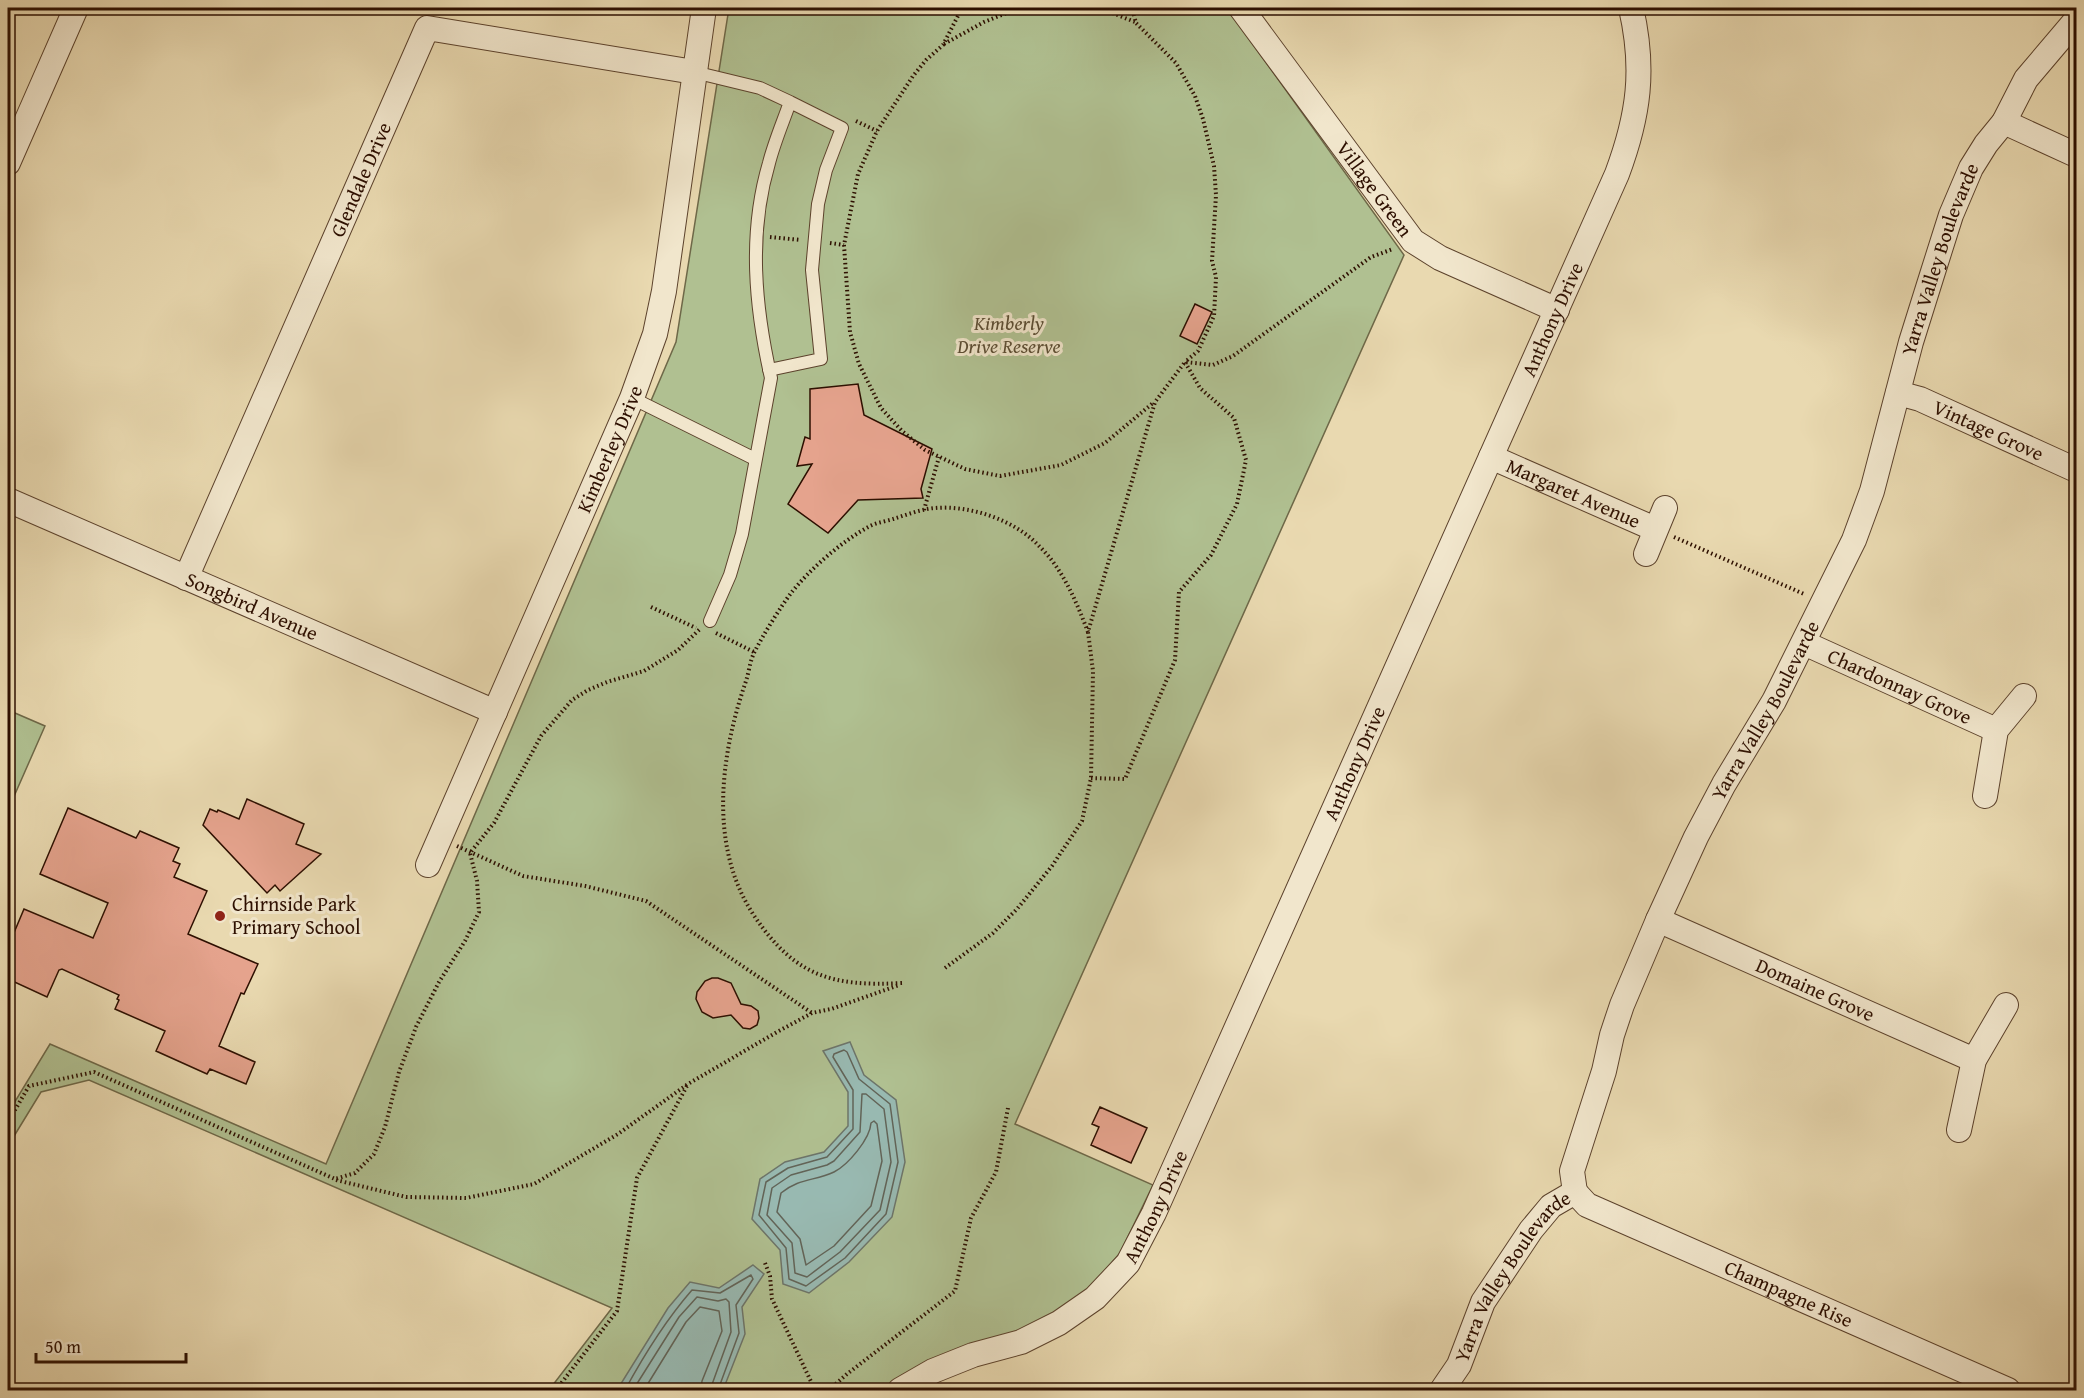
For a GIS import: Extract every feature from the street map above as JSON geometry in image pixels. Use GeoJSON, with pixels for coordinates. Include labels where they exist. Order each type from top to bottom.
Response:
{"type":"FeatureCollection","features":[{"type":"Feature","properties":{"kind":"street"},"geometry":{"type":"LineString","coordinates":[[8,163],[76,8]]}},
{"type":"Feature","properties":{"kind":"street","name":"Kimberley Drive"},"geometry":{"type":"LineString","coordinates":[[428,865],[632,398],[655,334],[664,291],[704,8]]}},
{"type":"Feature","properties":{"kind":"street","name":"Village Green"},"geometry":{"type":"LineString","coordinates":[[1241,8],[1413,241],[1440,258],[1557,310]]}},
{"type":"Feature","properties":{"kind":"street","name":"Anthony Drive"},"geometry":{"type":"LineString","coordinates":[[900,1390],[933,1371],[973,1355],[1021,1342],[1059,1323],[1095,1298],[1128,1263],[1154,1214],[1628,146],[1636,111],[1639,82],[1636,30],[1631,8]]}},
{"type":"Feature","properties":{"kind":"street","name":"Yarra Valley Boulevarde"},"geometry":{"type":"LineString","coordinates":[[1442,1390],[1459,1365],[1482,1302],[1544,1214],[1551,1206],[1575,1192],[1572,1171],[1604,1071],[1612,1035],[1622,1005],[1658,920],[1696,837],[1724,784],[1774,700],[1854,540],[1872,491],[1911,342],[1951,215],[1971,168],[1986,144],[2004,122],[2026,79],[2076,20]]}},
{"type":"Feature","properties":{"kind":"street","name":"Glendale Drive"},"geometry":{"type":"LineString","coordinates":[[186,578],[427,28],[694,72]]}},
{"type":"Feature","properties":{"kind":"street"},"geometry":{"type":"LineString","coordinates":[[2004,122],[2076,155]]}},
{"type":"Feature","properties":{"kind":"street","name":"Vintage Grove"},"geometry":{"type":"LineString","coordinates":[[1898,393],[1920,399],[2076,470]]}},
{"type":"Feature","properties":{"kind":"street","name":"Margaret Avenue"},"geometry":{"type":"LineString","coordinates":[[1491,457],[1660,519],[1646,554]]}},
{"type":"Feature","properties":{"kind":"street","name":"Songbird Avenue"},"geometry":{"type":"LineString","coordinates":[[8,500],[495,712]]}},
{"type":"Feature","properties":{"kind":"street","name":"Chardonnay Grove"},"geometry":{"type":"LineString","coordinates":[[1804,643],[1996,730]]}},
{"type":"Feature","properties":{"kind":"street","name":"Chardonnay Grove"},"geometry":{"type":"LineString","coordinates":[[1985,796],[1996,730],[2024,696]]}},
{"type":"Feature","properties":{"kind":"street","name":"Domaine Grove"},"geometry":{"type":"LineString","coordinates":[[1658,920],[1974,1060]]}},
{"type":"Feature","properties":{"kind":"street"},"geometry":{"type":"LineString","coordinates":[[1959,1130],[1974,1060],[2006,1005]]}},
{"type":"Feature","properties":{"kind":"street","name":"Champagne Rise"},"geometry":{"type":"LineString","coordinates":[[1575,1192],[1587,1205],[1595,1209],[1978,1384],[2008,1390]]}},
{"type":"Feature","properties":{"kind":"lane"},"geometry":{"type":"LineString","coordinates":[[694,72],[760,88],[842,128],[826,170],[818,204],[813,260],[820,359],[769,370]]}},
{"type":"Feature","properties":{"kind":"lane"},"geometry":{"type":"LineString","coordinates":[[706,627],[730,574],[742,534],[754,459],[771,378],[760,325],[756,286],[756,235],[768,164],[790,102]]}},
{"type":"Feature","properties":{"kind":"lane"},"geometry":{"type":"LineString","coordinates":[[632,398],[754,459]]}},
{"type":"Feature","properties":{"kind":"path"},"geometry":{"type":"LineString","coordinates":[[943,45],[963,8]]}},
{"type":"Feature","properties":{"kind":"path"},"geometry":{"type":"LineString","coordinates":[[1019,8],[984,22],[943,45],[913,76],[877,131],[858,174],[844,245],[850,332],[859,364],[881,408],[924,450],[965,469],[1000,476],[1061,465],[1105,443],[1155,402],[1185,362],[1198,351],[1214,316],[1216,277],[1212,261],[1216,195],[1214,166],[1195,96],[1176,63],[1136,23],[1100,8]]}},
{"type":"Feature","properties":{"kind":"path"},"geometry":{"type":"LineString","coordinates":[[1132,8],[1136,23]]}},
{"type":"Feature","properties":{"kind":"path"},"geometry":{"type":"LineString","coordinates":[[1185,362],[1213,365],[1233,356],[1371,257],[1413,241]]}},
{"type":"Feature","properties":{"kind":"path"},"geometry":{"type":"LineString","coordinates":[[1091,778],[1125,779],[1175,660],[1179,592],[1211,555],[1237,504],[1246,460],[1234,418],[1200,388],[1185,362]]}},
{"type":"Feature","properties":{"kind":"path"},"geometry":{"type":"LineString","coordinates":[[1088,632],[1155,402]]}},
{"type":"Feature","properties":{"kind":"path"},"geometry":{"type":"LineString","coordinates":[[924,510],[939,457]]}},
{"type":"Feature","properties":{"kind":"path"},"geometry":{"type":"LineString","coordinates":[[8,1122],[29,1086],[93,1072],[335,1179],[406,1197],[466,1198],[534,1184],[618,1134],[688,1084],[812,1013],[831,1009],[902,984],[859,984],[838,981],[794,962],[771,940],[739,892],[724,825],[722,792],[728,744],[736,708],[754,652],[790,594],[831,553],[871,525],[924,510],[960,508],[1011,525],[1038,544],[1067,584],[1088,632],[1093,671],[1091,778],[1082,821],[1052,866],[1017,909],[993,933],[945,968]]}},
{"type":"Feature","properties":{"kind":"path"},"geometry":{"type":"LineString","coordinates":[[1660,519],[1824,603]]}},
{"type":"Feature","properties":{"kind":"path"},"geometry":{"type":"LineString","coordinates":[[651,607],[706,627],[754,652]]}},
{"type":"Feature","properties":{"kind":"path"},"geometry":{"type":"LineString","coordinates":[[470,853],[495,823],[541,736],[572,700],[588,690],[645,671],[678,650],[706,627]]}},
{"type":"Feature","properties":{"kind":"path"},"geometry":{"type":"LineString","coordinates":[[440,838],[523,876],[585,886],[646,901],[812,1013]]}},
{"type":"Feature","properties":{"kind":"path"},"geometry":{"type":"LineString","coordinates":[[335,1179],[355,1173],[374,1154],[385,1127],[399,1072],[416,1027],[479,912],[477,881],[470,853]]}},
{"type":"Feature","properties":{"kind":"path"},"geometry":{"type":"LineString","coordinates":[[556,1390],[616,1311],[637,1178],[688,1084]]}},
{"type":"Feature","properties":{"kind":"path"},"geometry":{"type":"LineString","coordinates":[[829,1390],[955,1291],[971,1218],[996,1172],[1008,1108]]}},
{"type":"Feature","properties":{"kind":"path"},"geometry":{"type":"LineString","coordinates":[[765,1263],[770,1276],[772,1299],[815,1390]]}},
{"type":"Feature","properties":{"kind":"green space","name":"Kimberly Drive Reserve"},"geometry":{"type":"Polygon","coordinates":[[[729,8],[1227,8],[1404,255],[1015,1124],[1153,1185],[1120,1253],[1086,1293],[1039,1323],[930,1362],[885,1390],[549,1390],[612,1308],[89,1080],[41,1092],[8,1146],[8,1113],[50,1044],[326,1164],[676,342],[729,8]]]}},
{"type":"Feature","properties":{"kind":"green space"},"geometry":{"type":"Polygon","coordinates":[[[8,710],[45,726],[8,810],[8,710]]]}},
{"type":"Feature","properties":{"kind":"water"},"geometry":{"type":"Polygon","coordinates":[[[850,1042],[864,1075],[896,1100],[905,1162],[892,1217],[849,1262],[809,1293],[783,1284],[780,1250],[752,1219],[760,1179],[785,1162],[824,1152],[848,1126],[848,1092],[823,1051],[850,1042]]]}},
{"type":"Feature","properties":{"kind":"water"},"geometry":{"type":"Polygon","coordinates":[[[753,1265],[764,1274],[742,1307],[745,1334],[723,1390],[617,1390],[668,1308],[690,1282],[719,1288],[753,1265]]]}},
{"type":"Feature","properties":{"kind":"building"},"geometry":{"type":"Polygon","coordinates":[[[1195,304],[1212,312],[1197,344],[1180,336],[1195,304]]]}},
{"type":"Feature","properties":{"kind":"building"},"geometry":{"type":"Polygon","coordinates":[[[858,384],[864,415],[932,449],[921,489],[923,498],[858,500],[828,533],[788,504],[812,464],[797,466],[805,437],[810,439],[810,389],[858,384]]]}},
{"type":"Feature","properties":{"kind":"building"},"geometry":{"type":"Polygon","coordinates":[[[247,799],[304,824],[296,844],[321,854],[280,891],[275,885],[267,893],[203,825],[210,809],[239,819],[247,799]]]}},
{"type":"Feature","properties":{"kind":"building"},"geometry":{"type":"Polygon","coordinates":[[[68,808],[136,838],[140,831],[179,848],[173,861],[180,864],[174,877],[207,891],[188,934],[258,964],[244,994],[241,993],[219,1046],[255,1062],[246,1084],[210,1069],[207,1074],[156,1051],[165,1031],[115,1009],[119,995],[62,969],[59,970],[47,997],[8,979],[8,947],[24,909],[93,938],[108,903],[40,874],[68,808]]]}},
{"type":"Feature","properties":{"kind":"building"},"geometry":{"type":"Polygon","coordinates":[[[712,978],[731,983],[741,1004],[751,1006],[758,1011],[757,1025],[750,1029],[743,1028],[731,1015],[713,1018],[702,1012],[696,999],[697,992],[705,981],[712,978]]]}},
{"type":"Feature","properties":{"kind":"building"},"geometry":{"type":"Polygon","coordinates":[[[1100,1107],[1147,1128],[1131,1163],[1091,1145],[1099,1127],[1092,1124],[1100,1107]]]}},
{"type":"Feature","properties":{"kind":"place","name":"Chirnside Park Primary School"},"geometry":{"type":"Point","coordinates":[220,916]}}]}
